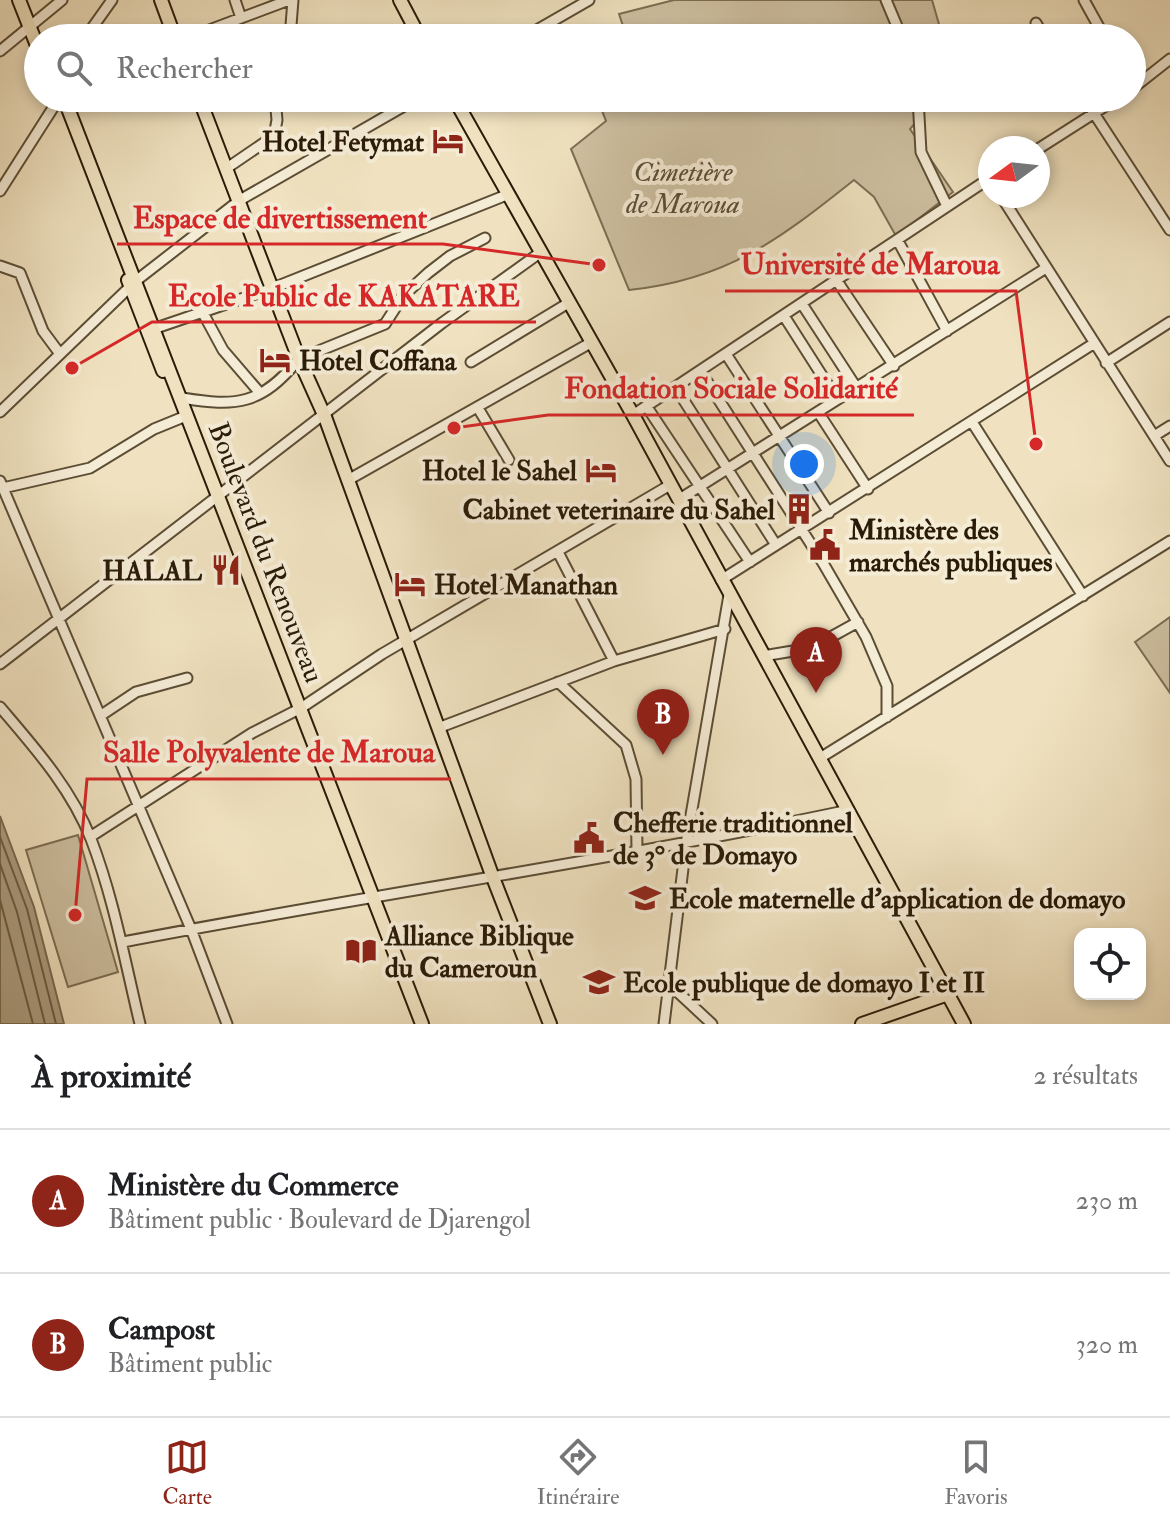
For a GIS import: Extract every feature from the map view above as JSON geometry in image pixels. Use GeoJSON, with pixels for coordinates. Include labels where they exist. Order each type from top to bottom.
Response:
{"type":"FeatureCollection","features":[{"type":"Feature","properties":{"kind":"main road"},"geometry":{"type":"LineString","coordinates":[[19,0],[32,24]]}},
{"type":"Feature","properties":{"kind":"main road"},"geometry":{"type":"LineString","coordinates":[[26,0],[32,24]]}},
{"type":"Feature","properties":{"kind":"main road"},"geometry":{"type":"LineString","coordinates":[[161,0],[170,24]]}},
{"type":"Feature","properties":{"kind":"main road"},"geometry":{"type":"LineString","coordinates":[[400,0],[413,24]]}},
{"type":"Feature","properties":{"kind":"main road","name":"Boulevard du Renouveau"},"geometry":{"type":"LineString","coordinates":[[65,112],[133,283],[181,418],[216,498]]}},
{"type":"Feature","properties":{"kind":"main road"},"geometry":{"type":"LineString","coordinates":[[205,112],[299,359],[325,417],[405,641],[550,1024]]}},
{"type":"Feature","properties":{"kind":"main road"},"geometry":{"type":"LineString","coordinates":[[462,112],[633,415],[964,1024]]}},
{"type":"Feature","properties":{"kind":"main road","name":"Boulevard du Renouveau"},"geometry":{"type":"LineString","coordinates":[[133,283],[156,328],[216,498],[414,1024]]}},
{"type":"Feature","properties":{"kind":"main road","name":"Boulevard du Renouveau"},"geometry":{"type":"LineString","coordinates":[[368,896],[422,1024]]}},
{"type":"Feature","properties":{"kind":"main road"},"geometry":{"type":"LineString","coordinates":[[862,1024],[948,994]]}},
{"type":"Feature","properties":{"kind":"street"},"geometry":{"type":"LineString","coordinates":[[32,24],[62,0]]}},
{"type":"Feature","properties":{"kind":"street"},"geometry":{"type":"LineString","coordinates":[[95,24],[112,0]]}},
{"type":"Feature","properties":{"kind":"street"},"geometry":{"type":"LineString","coordinates":[[235,0],[241,18]]}},
{"type":"Feature","properties":{"kind":"street"},"geometry":{"type":"LineString","coordinates":[[225,24],[291,0],[290,24]]}},
{"type":"Feature","properties":{"kind":"street"},"geometry":{"type":"LineString","coordinates":[[547,24],[589,0]]}},
{"type":"Feature","properties":{"kind":"street"},"geometry":{"type":"LineString","coordinates":[[886,0],[896,24]]}},
{"type":"Feature","properties":{"kind":"street"},"geometry":{"type":"LineString","coordinates":[[1084,0],[1097,24]]}},
{"type":"Feature","properties":{"kind":"street"},"geometry":{"type":"LineString","coordinates":[[0,51],[24,31]]}},
{"type":"Feature","properties":{"kind":"street"},"geometry":{"type":"LineString","coordinates":[[1146,78],[1168,65]]}},
{"type":"Feature","properties":{"kind":"street"},"geometry":{"type":"LineString","coordinates":[[0,191],[52,112]]}},
{"type":"Feature","properties":{"kind":"street"},"geometry":{"type":"LineString","coordinates":[[227,168],[274,136],[276,112]]}},
{"type":"Feature","properties":{"kind":"street"},"geometry":{"type":"LineString","coordinates":[[0,412],[133,283],[240,200],[394,112]]}},
{"type":"Feature","properties":{"kind":"street"},"geometry":{"type":"LineString","coordinates":[[919,112],[921,152],[947,206]]}},
{"type":"Feature","properties":{"kind":"street"},"geometry":{"type":"LineString","coordinates":[[1050,142],[1098,112]]}},
{"type":"Feature","properties":{"kind":"street"},"geometry":{"type":"LineString","coordinates":[[1095,114],[1170,230]]}},
{"type":"Feature","properties":{"kind":"street"},"geometry":{"type":"LineString","coordinates":[[633,415],[978,186]]}},
{"type":"Feature","properties":{"kind":"street"},"geometry":{"type":"LineString","coordinates":[[156,328],[273,288],[509,194]]}},
{"type":"Feature","properties":{"kind":"street"},"geometry":{"type":"LineString","coordinates":[[1008,208],[1170,461]]}},
{"type":"Feature","properties":{"kind":"street"},"geometry":{"type":"LineString","coordinates":[[182,398],[233,404],[245,402],[299,359],[385,324],[403,296],[428,273],[450,256],[485,238]]}},
{"type":"Feature","properties":{"kind":"street"},"geometry":{"type":"LineString","coordinates":[[898,241],[947,331]]}},
{"type":"Feature","properties":{"kind":"street"},"geometry":{"type":"LineString","coordinates":[[0,664],[325,417],[442,323],[541,252]]}},
{"type":"Feature","properties":{"kind":"street"},"geometry":{"type":"LineString","coordinates":[[0,266],[20,273],[43,331],[60,354]]}},
{"type":"Feature","properties":{"kind":"street"},"geometry":{"type":"LineString","coordinates":[[678,500],[1046,268]]}},
{"type":"Feature","properties":{"kind":"street"},"geometry":{"type":"LineString","coordinates":[[837,281],[894,366]]}},
{"type":"Feature","properties":{"kind":"street"},"geometry":{"type":"LineString","coordinates":[[471,362],[570,302]]}},
{"type":"Feature","properties":{"kind":"street"},"geometry":{"type":"LineString","coordinates":[[802,304],[856,387]]}},
{"type":"Feature","properties":{"kind":"street"},"geometry":{"type":"LineString","coordinates":[[203,313],[217,341],[260,393]]}},
{"type":"Feature","properties":{"kind":"street"},"geometry":{"type":"LineString","coordinates":[[784,316],[837,399]]}},
{"type":"Feature","properties":{"kind":"street"},"geometry":{"type":"LineString","coordinates":[[1106,363],[1170,322]]}},
{"type":"Feature","properties":{"kind":"street"},"geometry":{"type":"LineString","coordinates":[[348,480],[592,342]]}},
{"type":"Feature","properties":{"kind":"street"},"geometry":{"type":"LineString","coordinates":[[721,580],[1093,344]]}},
{"type":"Feature","properties":{"kind":"street"},"geometry":{"type":"LineString","coordinates":[[726,354],[829,513]]}},
{"type":"Feature","properties":{"kind":"street"},"geometry":{"type":"LineString","coordinates":[[701,372],[858,622],[887,686],[887,717]]}},
{"type":"Feature","properties":{"kind":"street"},"geometry":{"type":"LineString","coordinates":[[676,388],[776,545]]}},
{"type":"Feature","properties":{"kind":"street"},"geometry":{"type":"LineString","coordinates":[[647,407],[750,562]]}},
{"type":"Feature","properties":{"kind":"street"},"geometry":{"type":"LineString","coordinates":[[478,408],[509,460]]}},
{"type":"Feature","properties":{"kind":"street"},"geometry":{"type":"LineString","coordinates":[[818,412],[868,489]]}},
{"type":"Feature","properties":{"kind":"street"},"geometry":{"type":"LineString","coordinates":[[181,418],[154,429],[90,468],[2,484],[191,929],[227,1024]]}},
{"type":"Feature","properties":{"kind":"street"},"geometry":{"type":"LineString","coordinates":[[972,422],[1083,596]]}},
{"type":"Feature","properties":{"kind":"street"},"geometry":{"type":"LineString","coordinates":[[1154,436],[1170,426]]}},
{"type":"Feature","properties":{"kind":"street"},"geometry":{"type":"LineString","coordinates":[[90,837],[252,733],[298,710],[405,641],[670,485]]}},
{"type":"Feature","properties":{"kind":"street"},"geometry":{"type":"LineString","coordinates":[[820,758],[1170,541]]}},
{"type":"Feature","properties":{"kind":"street"},"geometry":{"type":"LineString","coordinates":[[558,552],[614,661]]}},
{"type":"Feature","properties":{"kind":"street"},"geometry":{"type":"LineString","coordinates":[[664,1024],[686,844],[729,595]]}},
{"type":"Feature","properties":{"kind":"street"},"geometry":{"type":"LineString","coordinates":[[763,656],[811,648],[858,622]]}},
{"type":"Feature","properties":{"kind":"street"},"geometry":{"type":"LineString","coordinates":[[438,728],[614,661],[725,629]]}},
{"type":"Feature","properties":{"kind":"street"},"geometry":{"type":"LineString","coordinates":[[100,716],[136,692],[187,678]]}},
{"type":"Feature","properties":{"kind":"street"},"geometry":{"type":"LineString","coordinates":[[558,682],[619,736],[629,751],[636,779],[637,851]]}},
{"type":"Feature","properties":{"kind":"street"},"geometry":{"type":"LineString","coordinates":[[0,707],[48,765],[90,837],[123,942],[140,1024]]}},
{"type":"Feature","properties":{"kind":"street"},"geometry":{"type":"LineString","coordinates":[[123,942],[368,896],[686,844],[849,810]]}},
{"type":"Feature","properties":{"kind":"street"},"geometry":{"type":"LineString","coordinates":[[669,984],[712,1024]]}},
{"type":"Feature","properties":{"kind":"green space"},"geometry":{"type":"Polygon","coordinates":[[[674,0],[932,0],[939,24],[622,24],[619,14],[674,0]]]}},
{"type":"Feature","properties":{"kind":"green space","name":"Cimetière de Maroua"},"geometry":{"type":"Polygon","coordinates":[[[602,112],[924,112],[910,129],[953,192],[896,236],[874,197],[854,180],[776,238],[724,266],[664,285],[629,290],[571,149],[606,121],[602,112]]]}},
{"type":"Feature","properties":{"kind":"green space"},"geometry":{"type":"Polygon","coordinates":[[[1170,617],[1170,693],[1135,642],[1170,617]]]}},
{"type":"Feature","properties":{"kind":"green space"},"geometry":{"type":"Polygon","coordinates":[[[78,835],[118,972],[68,987],[26,850],[78,835]]]}},
{"type":"Feature","properties":{"kind":"water"},"geometry":{"type":"Polygon","coordinates":[[[0,816],[34,907],[64,1024],[0,1024],[0,816]]]}},
{"type":"Feature","properties":{"kind":"place","name":"Hotel Fetymat"},"geometry":{"type":"Point","coordinates":[448,141]}},
{"type":"Feature","properties":{"kind":"place","name":"Espace de divertissement"},"geometry":{"type":"Point","coordinates":[599,265]}},
{"type":"Feature","properties":{"kind":"place","name":"Hotel Coffana"},"geometry":{"type":"Point","coordinates":[275,360]}},
{"type":"Feature","properties":{"kind":"place","name":"Ecole Public de KAKATARE"},"geometry":{"type":"Point","coordinates":[72,368]}},
{"type":"Feature","properties":{"kind":"place","name":"Fondation Sociale Solidarité"},"geometry":{"type":"Point","coordinates":[454,428]}},
{"type":"Feature","properties":{"kind":"place","name":"Université de Maroua"},"geometry":{"type":"Point","coordinates":[1036,444]}},
{"type":"Feature","properties":{"kind":"place","name":"Hotel le Sahel"},"geometry":{"type":"Point","coordinates":[601,470]}},
{"type":"Feature","properties":{"kind":"place","name":"Cabinet veterinaire du Sahel"},"geometry":{"type":"Point","coordinates":[799,509]}},
{"type":"Feature","properties":{"kind":"place","name":"Ministère des marchés publiques"},"geometry":{"type":"Point","coordinates":[825,545]}},
{"type":"Feature","properties":{"kind":"place","name":"HALAL"},"geometry":{"type":"Point","coordinates":[226,570]}},
{"type":"Feature","properties":{"kind":"place","name":"Hotel Manathan"},"geometry":{"type":"Point","coordinates":[410,584]}},
{"type":"Feature","properties":{"kind":"place","name":"Ministère du Commerce"},"geometry":{"type":"Point","coordinates":[816,693]}},
{"type":"Feature","properties":{"kind":"place","name":"Campost"},"geometry":{"type":"Point","coordinates":[663,755]}},
{"type":"Feature","properties":{"kind":"place","name":"Chefferie traditionnel de 3° de Domayo"},"geometry":{"type":"Point","coordinates":[589,838]}},
{"type":"Feature","properties":{"kind":"place","name":"Ecole maternelle d'application de domayo"},"geometry":{"type":"Point","coordinates":[645,898]}},
{"type":"Feature","properties":{"kind":"place","name":"Salle Polyvalente de Maroua"},"geometry":{"type":"Point","coordinates":[75,915]}},
{"type":"Feature","properties":{"kind":"place","name":"Alliance Biblique du Cameroun"},"geometry":{"type":"Point","coordinates":[361,951]}},
{"type":"Feature","properties":{"kind":"place","name":"Ecole publique de domayo I et II"},"geometry":{"type":"Point","coordinates":[599,982]}}]}
